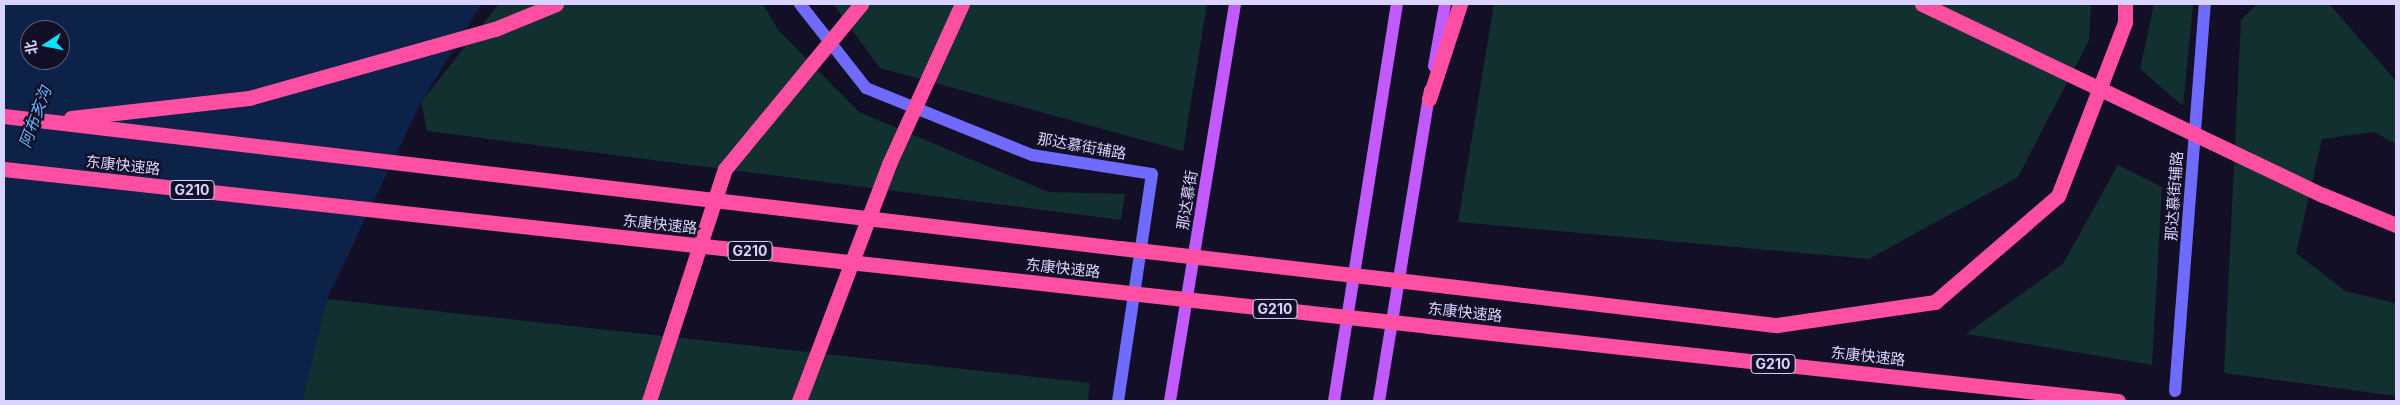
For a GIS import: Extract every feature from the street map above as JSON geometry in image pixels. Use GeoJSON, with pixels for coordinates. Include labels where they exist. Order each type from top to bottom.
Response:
{"type":"FeatureCollection","features":[{"type":"Feature","properties":{"kind":"highway"},"geometry":{"type":"LineString","coordinates":[[45,121],[249,98],[495,29],[556,4]]}},
{"type":"Feature","properties":{"kind":"highway"},"geometry":{"type":"LineString","coordinates":[[649,401],[726,169],[861,4]]}},
{"type":"Feature","properties":{"kind":"highway"},"geometry":{"type":"LineString","coordinates":[[799,401],[889,164],[962,4]]}},
{"type":"Feature","properties":{"kind":"highway"},"geometry":{"type":"LineString","coordinates":[[1429,99],[1460,4]]}},
{"type":"Feature","properties":{"kind":"highway"},"geometry":{"type":"LineString","coordinates":[[1922,4],[2323,194],[2396,225]]}},
{"type":"Feature","properties":{"kind":"highway"},"geometry":{"type":"LineString","coordinates":[[4,116],[1777,325],[1935,302],[2058,196],[2124,22],[2125,4]]}},
{"type":"Feature","properties":{"kind":"highway","name":"东康快速路"},"geometry":{"type":"LineString","coordinates":[[4,169],[2118,401]]}},
{"type":"Feature","properties":{"kind":"main road","name":"那达慕街"},"geometry":{"type":"LineString","coordinates":[[1170,401],[1235,4]]}},
{"type":"Feature","properties":{"kind":"main road"},"geometry":{"type":"LineString","coordinates":[[1334,401],[1397,4]]}},
{"type":"Feature","properties":{"kind":"main road"},"geometry":{"type":"LineString","coordinates":[[1379,401],[1445,4]]}},
{"type":"Feature","properties":{"kind":"street","name":"那达慕街辅路"},"geometry":{"type":"LineString","coordinates":[[800,4],[866,88],[1032,155],[1152,174],[1118,401]]}},
{"type":"Feature","properties":{"kind":"street","name":"那达慕街辅路"},"geometry":{"type":"LineString","coordinates":[[2175,391],[2205,4]]}},
{"type":"Feature","properties":{"kind":"green space"},"geometry":{"type":"Polygon","coordinates":[[[499,4],[763,4],[778,30],[859,112],[1048,192],[1125,194],[1121,220],[427,131],[421,102],[499,4]]]}},
{"type":"Feature","properties":{"kind":"green space"},"geometry":{"type":"Polygon","coordinates":[[[833,4],[1207,4],[1183,151],[880,68],[833,4]]]}},
{"type":"Feature","properties":{"kind":"green space"},"geometry":{"type":"Polygon","coordinates":[[[1494,4],[2091,4],[2089,40],[2018,177],[1869,259],[1458,222],[1494,4]]]}},
{"type":"Feature","properties":{"kind":"green space"},"geometry":{"type":"Polygon","coordinates":[[[2154,4],[2193,4],[2183,106],[2140,69],[2154,4]]]}},
{"type":"Feature","properties":{"kind":"green space"},"geometry":{"type":"Polygon","coordinates":[[[2257,4],[2329,4],[2396,81],[2396,144],[2374,132],[2322,139],[2296,253],[2345,291],[2396,303],[2396,396],[2224,373],[2241,20],[2257,4]]]}},
{"type":"Feature","properties":{"kind":"green space"},"geometry":{"type":"Polygon","coordinates":[[[2118,165],[2162,187],[2152,365],[1966,334],[2063,264],[2118,165]]]}},
{"type":"Feature","properties":{"kind":"green space"},"geometry":{"type":"Polygon","coordinates":[[[327,299],[1090,383],[1088,401],[302,401],[327,299]]]}},
{"type":"Feature","properties":{"kind":"water","name":"阿布亥沟"},"geometry":{"type":"Polygon","coordinates":[[[4,4],[482,4],[421,102],[327,299],[302,401],[4,401],[4,4]]]}}]}
